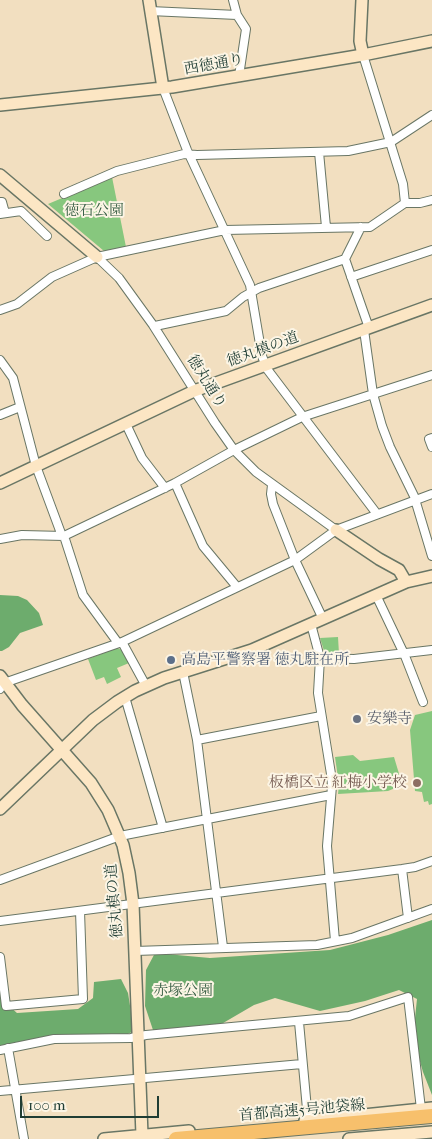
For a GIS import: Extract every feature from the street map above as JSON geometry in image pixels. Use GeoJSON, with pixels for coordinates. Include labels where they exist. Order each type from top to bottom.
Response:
{"type":"FeatureCollection","features":[{"type":"Feature","properties":{"kind":"highway","name":"首都高速5号池袋線"},"geometry":{"type":"LineString","coordinates":[[176,1139],[428,1111]]}},
{"type":"Feature","properties":{"kind":"highway","name":"首都高速5号池袋線"},"geometry":{"type":"LineString","coordinates":[[251,1139],[429,1131]]}},
{"type":"Feature","properties":{"kind":"street"},"geometry":{"type":"LineString","coordinates":[[233,0],[237,16],[246,29],[239,76]]}},
{"type":"Feature","properties":{"kind":"street"},"geometry":{"type":"LineString","coordinates":[[362,0],[360,42],[403,184],[405,204]]}},
{"type":"Feature","properties":{"kind":"street"},"geometry":{"type":"LineString","coordinates":[[237,16],[149,6],[164,88],[190,154],[250,285],[265,365],[302,417],[377,514]]}},
{"type":"Feature","properties":{"kind":"street","name":"西徳通り"},"geometry":{"type":"LineString","coordinates":[[0,105],[164,88],[363,55],[432,41]]}},
{"type":"Feature","properties":{"kind":"street"},"geometry":{"type":"LineString","coordinates":[[64,194],[118,171],[184,154],[348,151],[391,142],[432,115]]}},
{"type":"Feature","properties":{"kind":"street"},"geometry":{"type":"LineString","coordinates":[[319,152],[326,227]]}},
{"type":"Feature","properties":{"kind":"street","name":"徳丸通り"},"geometry":{"type":"LineString","coordinates":[[0,176],[97,257],[119,278],[154,326],[194,391],[234,450],[272,485],[379,559],[399,570],[406,582]]}},
{"type":"Feature","properties":{"kind":"street"},"geometry":{"type":"LineString","coordinates":[[0,310],[17,304],[52,276],[97,257],[225,230],[370,227],[405,204],[432,200]]}},
{"type":"Feature","properties":{"kind":"street"},"geometry":{"type":"LineString","coordinates":[[0,202],[2,202],[2,214],[21,211],[48,236]]}},
{"type":"Feature","properties":{"kind":"street"},"geometry":{"type":"LineString","coordinates":[[154,326],[226,311],[259,288],[345,259],[361,227]]}},
{"type":"Feature","properties":{"kind":"street"},"geometry":{"type":"LineString","coordinates":[[352,277],[432,250]]}},
{"type":"Feature","properties":{"kind":"street"},"geometry":{"type":"LineString","coordinates":[[345,259],[367,329],[373,394],[390,447],[416,500],[432,556]]}},
{"type":"Feature","properties":{"kind":"street","name":"徳丸槙の道"},"geometry":{"type":"LineString","coordinates":[[0,483],[194,391],[432,305]]}},
{"type":"Feature","properties":{"kind":"street"},"geometry":{"type":"LineString","coordinates":[[0,360],[13,378],[36,466],[83,595],[120,642],[146,686]]}},
{"type":"Feature","properties":{"kind":"street"},"geometry":{"type":"LineString","coordinates":[[0,539],[22,535],[63,536],[176,483],[234,450],[302,417],[432,375]]}},
{"type":"Feature","properties":{"kind":"street"},"geometry":{"type":"LineString","coordinates":[[0,415],[20,407]]}},
{"type":"Feature","properties":{"kind":"street"},"geometry":{"type":"LineString","coordinates":[[126,424],[142,458],[165,488]]}},
{"type":"Feature","properties":{"kind":"street"},"geometry":{"type":"LineString","coordinates":[[432,438],[429,439],[432,447]]}},
{"type":"Feature","properties":{"kind":"street"},"geometry":{"type":"LineString","coordinates":[[176,483],[203,546],[237,587]]}},
{"type":"Feature","properties":{"kind":"street"},"geometry":{"type":"LineString","coordinates":[[272,485],[273,504],[295,560],[322,619]]}},
{"type":"Feature","properties":{"kind":"street"},"geometry":{"type":"LineString","coordinates":[[2,683],[120,642],[295,560],[336,530],[432,494]]}},
{"type":"Feature","properties":{"kind":"street"},"geometry":{"type":"LineString","coordinates":[[0,809],[93,720],[125,696],[183,672],[252,650],[406,582],[432,576]]}},
{"type":"Feature","properties":{"kind":"street"},"geometry":{"type":"LineString","coordinates":[[376,595],[423,702]]}},
{"type":"Feature","properties":{"kind":"street"},"geometry":{"type":"LineString","coordinates":[[311,624],[320,658],[318,694],[331,774],[327,846],[335,941]]}},
{"type":"Feature","properties":{"kind":"street"},"geometry":{"type":"LineString","coordinates":[[320,658],[354,659],[432,650]]}},
{"type":"Feature","properties":{"kind":"street"},"geometry":{"type":"LineString","coordinates":[[183,672],[197,740],[223,947]]}},
{"type":"Feature","properties":{"kind":"street","name":"徳丸槙の道"},"geometry":{"type":"LineString","coordinates":[[2,683],[96,789],[120,836],[128,863],[133,904],[142,1135]]}},
{"type":"Feature","properties":{"kind":"street"},"geometry":{"type":"LineString","coordinates":[[125,696],[163,828]]}},
{"type":"Feature","properties":{"kind":"street"},"geometry":{"type":"LineString","coordinates":[[197,740],[321,716]]}},
{"type":"Feature","properties":{"kind":"street"},"geometry":{"type":"LineString","coordinates":[[0,880],[120,836],[331,795]]}},
{"type":"Feature","properties":{"kind":"street"},"geometry":{"type":"LineString","coordinates":[[0,921],[402,869],[432,861]]}},
{"type":"Feature","properties":{"kind":"street"},"geometry":{"type":"LineString","coordinates":[[402,869],[408,918]]}},
{"type":"Feature","properties":{"kind":"street"},"geometry":{"type":"LineString","coordinates":[[135,951],[317,945],[352,938],[432,910]]}},
{"type":"Feature","properties":{"kind":"street"},"geometry":{"type":"LineString","coordinates":[[0,957],[6,1006],[83,999],[80,911]]}},
{"type":"Feature","properties":{"kind":"street"},"geometry":{"type":"LineString","coordinates":[[24,1139],[15,1090],[4,1049],[54,1039],[138,1036],[349,1016],[408,997],[428,1111],[104,1139]]}},
{"type":"Feature","properties":{"kind":"street"},"geometry":{"type":"LineString","coordinates":[[299,1022],[308,1120]]}},
{"type":"Feature","properties":{"kind":"street"},"geometry":{"type":"LineString","coordinates":[[0,1091],[302,1064]]}},
{"type":"Feature","properties":{"kind":"street"},"geometry":{"type":"LineString","coordinates":[[349,1139],[429,1131]]}},
{"type":"Feature","properties":{"kind":"green space","name":"徳石公園"},"geometry":{"type":"Polygon","coordinates":[[[112,177],[126,247],[104,251],[48,204],[112,177]]]}},
{"type":"Feature","properties":{"kind":"green space"},"geometry":{"type":"Polygon","coordinates":[[[0,595],[18,596],[27,600],[39,613],[43,625],[20,633],[9,647],[2,651],[0,651],[0,595]]]}},
{"type":"Feature","properties":{"kind":"green space"},"geometry":{"type":"Polygon","coordinates":[[[338,637],[339,654],[325,654],[320,638],[338,637]]]}},
{"type":"Feature","properties":{"kind":"green space"},"geometry":{"type":"Polygon","coordinates":[[[117,648],[122,650],[129,663],[117,668],[121,677],[107,684],[104,677],[96,680],[88,659],[117,648]]]}},
{"type":"Feature","properties":{"kind":"green space"},"geometry":{"type":"Polygon","coordinates":[[[432,711],[432,804],[429,805],[428,801],[424,802],[422,792],[415,791],[410,730],[415,715],[432,711]]]}},
{"type":"Feature","properties":{"kind":"green space"},"geometry":{"type":"Polygon","coordinates":[[[353,755],[360,761],[394,757],[400,777],[400,786],[388,791],[338,794],[339,785],[335,757],[353,755]]]}},
{"type":"Feature","properties":{"kind":"green space","name":"赤塚公園"},"geometry":{"type":"Polygon","coordinates":[[[432,920],[432,1095],[413,1037],[417,999],[399,990],[365,1001],[320,1011],[275,998],[254,1005],[218,1026],[153,1030],[145,1006],[146,970],[155,953],[210,958],[330,950],[388,935],[432,920]]]}},
{"type":"Feature","properties":{"kind":"green space","name":"赤塚公園"},"geometry":{"type":"Polygon","coordinates":[[[121,979],[128,993],[134,1031],[115,1040],[79,1036],[0,1047],[0,998],[17,1013],[78,1009],[93,998],[94,982],[121,979]]]}},
{"type":"Feature","properties":{"kind":"place","name":"高島平警察署 徳丸駐在所"},"geometry":{"type":"Point","coordinates":[171,660]}},
{"type":"Feature","properties":{"kind":"place","name":"安樂寺"},"geometry":{"type":"Point","coordinates":[357,719]}},
{"type":"Feature","properties":{"kind":"place","name":"板橋区立 紅梅小学校"},"geometry":{"type":"Point","coordinates":[417,783]}}]}
